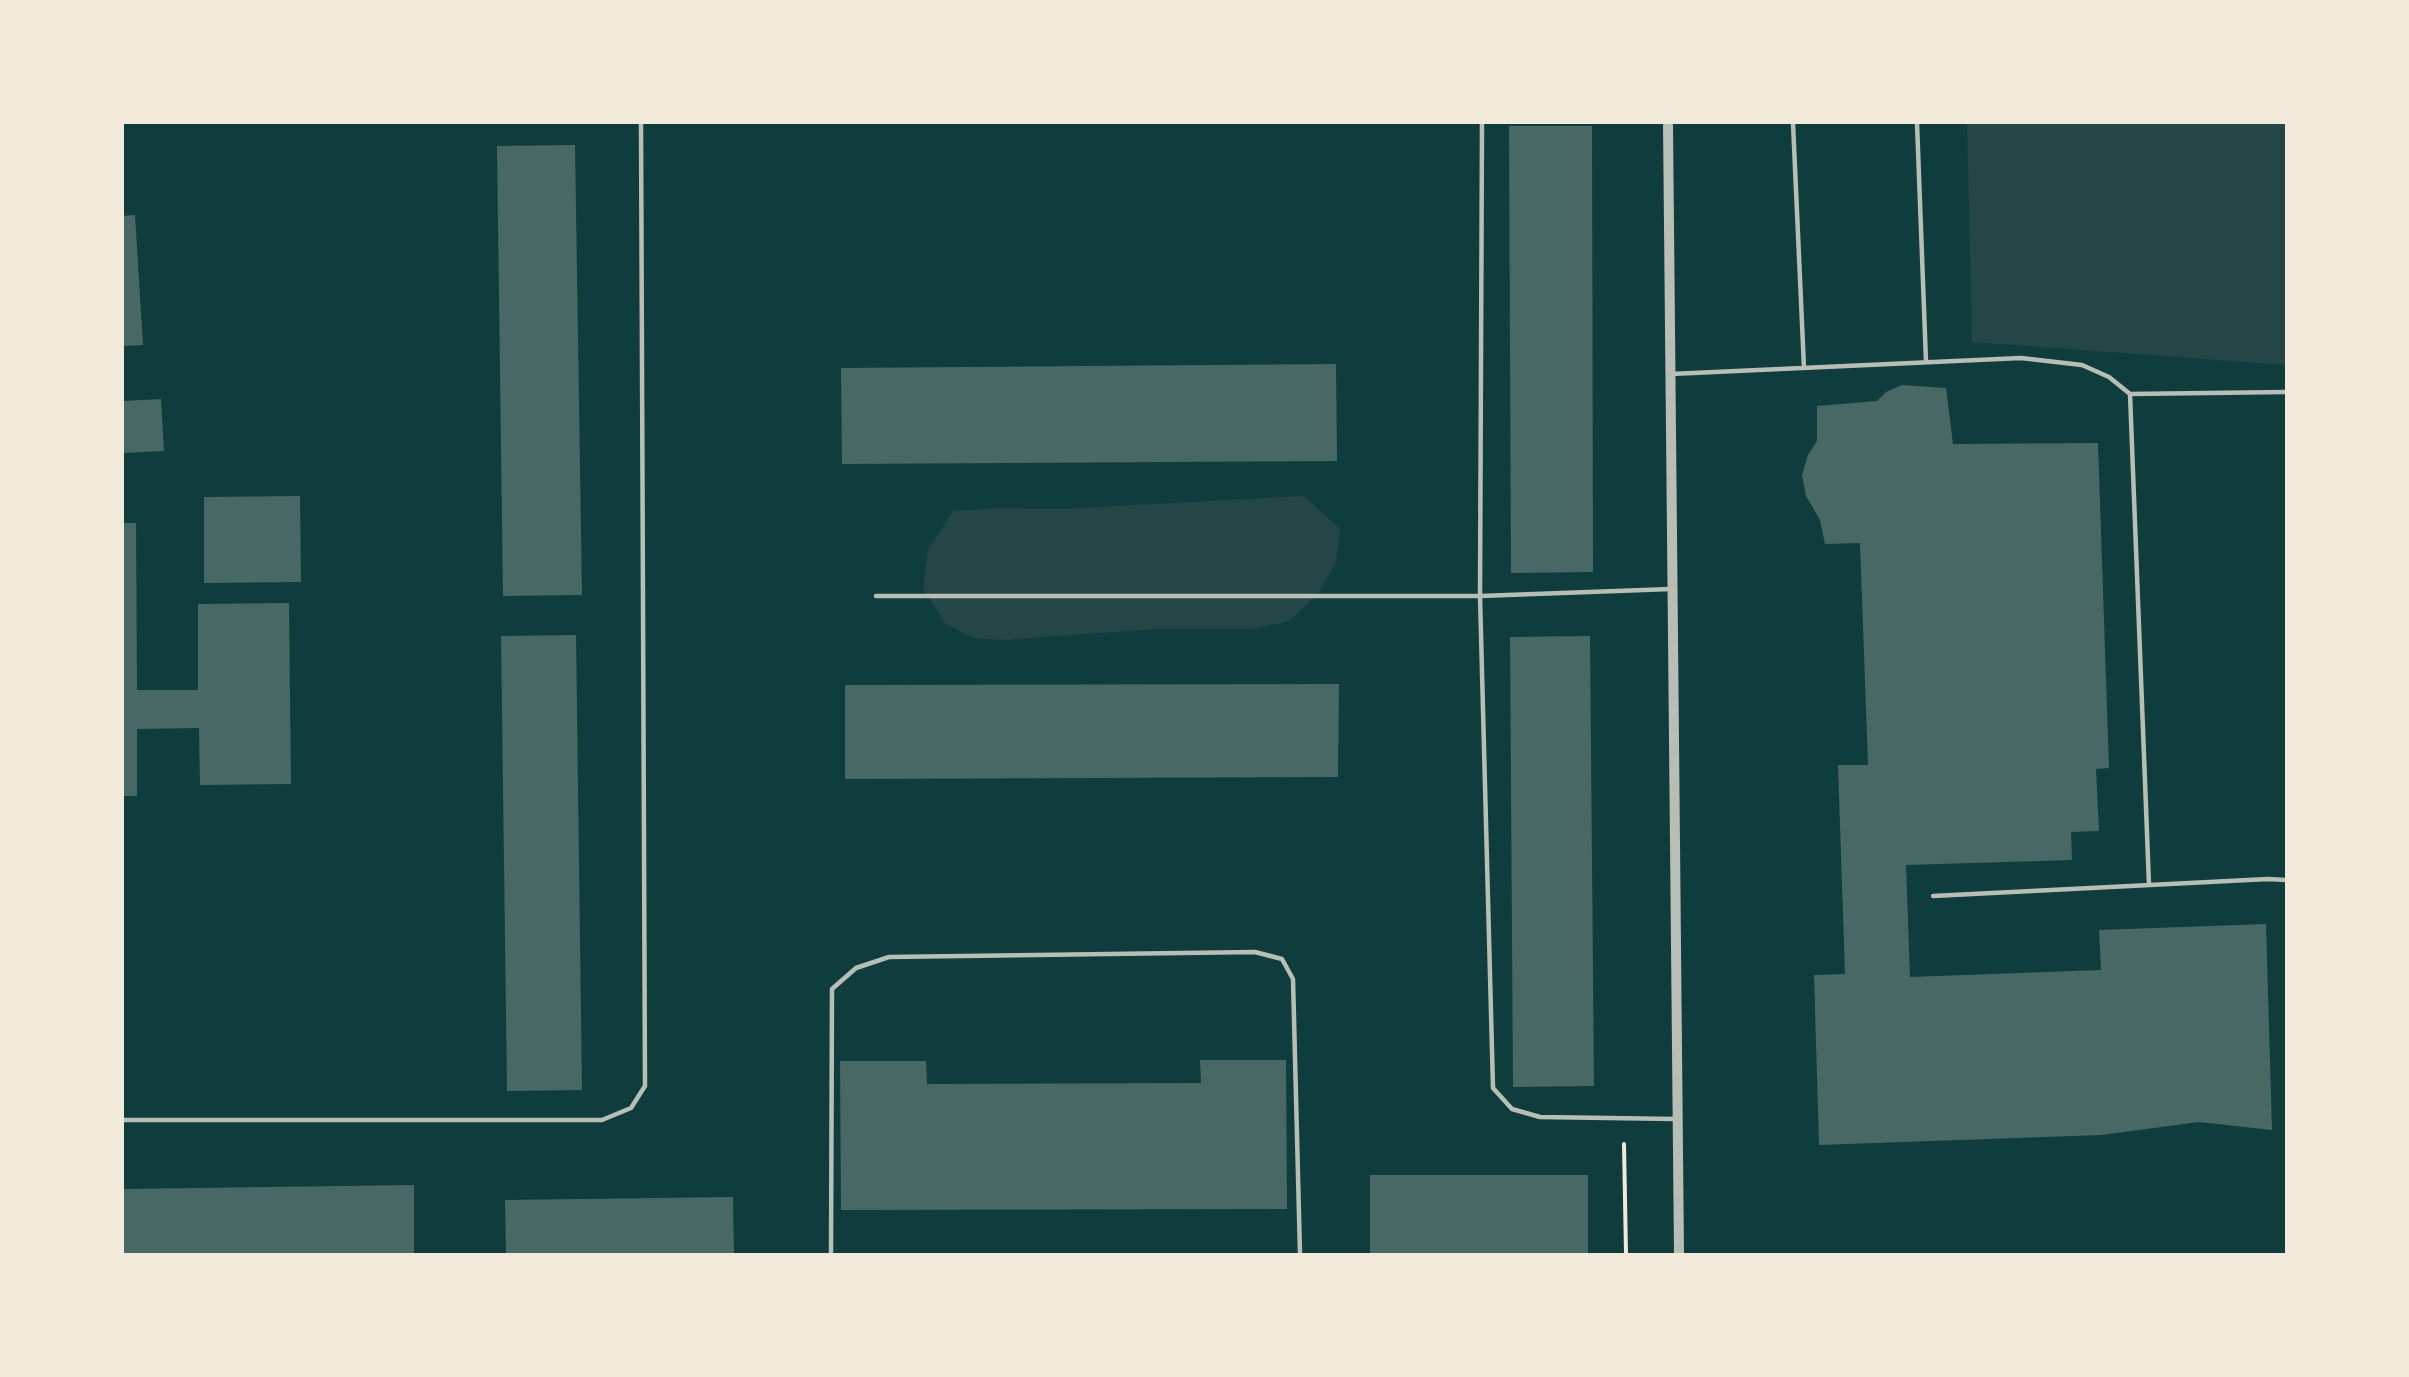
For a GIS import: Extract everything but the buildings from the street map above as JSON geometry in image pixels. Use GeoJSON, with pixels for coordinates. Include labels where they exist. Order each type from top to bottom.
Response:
{"type":"FeatureCollection","features":[{"type":"Feature","properties":{"kind":"street"},"geometry":{"type":"LineString","coordinates":[[1668,123],[1679,1254]]}},
{"type":"Feature","properties":{"kind":"lane"},"geometry":{"type":"LineString","coordinates":[[123,1120],[602,1120],[631,1107],[645,1086],[640,123]]}},
{"type":"Feature","properties":{"kind":"lane"},"geometry":{"type":"LineString","coordinates":[[1482,123],[1480,596],[1493,1088],[1512,1109],[1540,1117],[1678,1119]]}},
{"type":"Feature","properties":{"kind":"lane"},"geometry":{"type":"LineString","coordinates":[[1793,123],[1804,368]]}},
{"type":"Feature","properties":{"kind":"lane"},"geometry":{"type":"LineString","coordinates":[[1917,123],[1926,362]]}},
{"type":"Feature","properties":{"kind":"lane"},"geometry":{"type":"LineString","coordinates":[[1671,374],[2021,358],[2082,365],[2109,377],[2130,394],[2286,392]]}},
{"type":"Feature","properties":{"kind":"lane"},"geometry":{"type":"LineString","coordinates":[[2130,394],[2149,885]]}},
{"type":"Feature","properties":{"kind":"lane"},"geometry":{"type":"LineString","coordinates":[[876,596],[1480,596],[1673,589]]}},
{"type":"Feature","properties":{"kind":"lane"},"geometry":{"type":"LineString","coordinates":[[1933,896],[2268,879],[2286,880]]}},
{"type":"Feature","properties":{"kind":"lane"},"geometry":{"type":"LineString","coordinates":[[831,1254],[832,989],[856,968],[889,957],[1255,952],[1282,959],[1293,979],[1300,1254]]}},
{"type":"Feature","properties":{"kind":"path"},"geometry":{"type":"LineString","coordinates":[[1624,1118],[1626,1254]]}},
{"type":"Feature","properties":{"kind":"shaded area"},"geometry":{"type":"Polygon","coordinates":[[[1967,123],[2286,123],[2286,365],[1972,342],[1967,123]]]}},
{"type":"Feature","properties":{"kind":"shaded area"},"geometry":{"type":"Polygon","coordinates":[[[1304,496],[1340,529],[1336,562],[1317,595],[1289,621],[1252,629],[1157,629],[1002,640],[973,638],[946,624],[923,589],[928,550],[953,511],[997,508],[1060,509],[1304,496]]]}}]}
